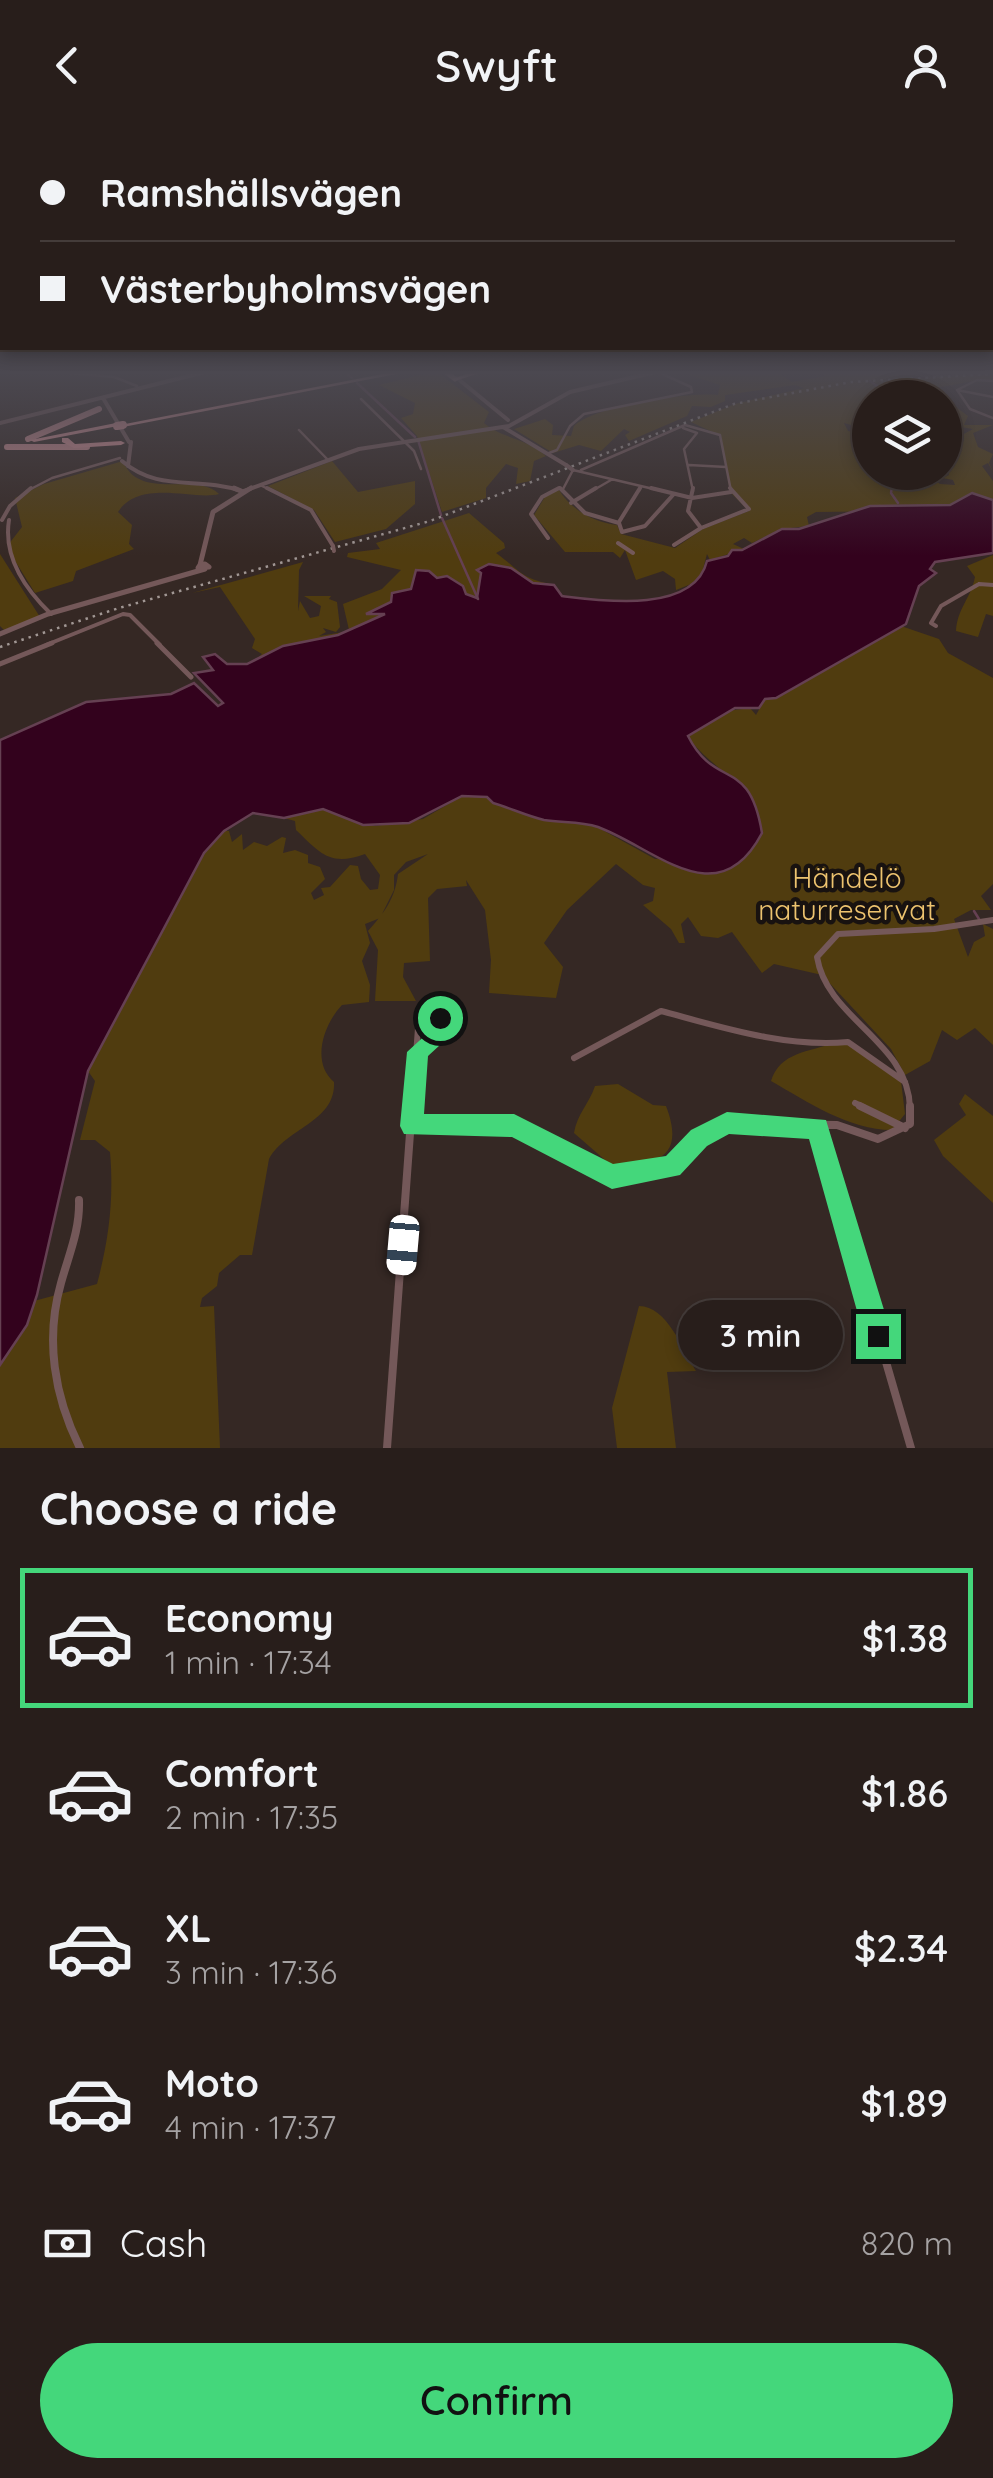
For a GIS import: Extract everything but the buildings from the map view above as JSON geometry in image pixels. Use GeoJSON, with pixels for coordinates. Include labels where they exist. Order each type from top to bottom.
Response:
{"type":"FeatureCollection","features":[{"type":"Feature","properties":{"kind":"highway"},"geometry":{"type":"LineString","coordinates":[[2,447],[49,433]]}},
{"type":"Feature","properties":{"kind":"highway"},"geometry":{"type":"LineString","coordinates":[[2,447],[77,433]]}},
{"type":"Feature","properties":{"kind":"highway"},"geometry":{"type":"LineString","coordinates":[[34,441],[83,433]]}},
{"type":"Feature","properties":{"kind":"highway"},"geometry":{"type":"LineString","coordinates":[[85,433],[63,442],[124,444]]}},
{"type":"Feature","properties":{"kind":"highway"},"geometry":{"type":"LineString","coordinates":[[2,447],[124,444]]}},
{"type":"Feature","properties":{"kind":"street"},"geometry":{"type":"LineString","coordinates":[[121,433],[124,459],[137,476],[159,484],[242,492]]}},
{"type":"Feature","properties":{"kind":"street"},"geometry":{"type":"LineString","coordinates":[[301,433],[328,460]]}},
{"type":"Feature","properties":{"kind":"street"},"geometry":{"type":"LineString","coordinates":[[396,433],[422,469]]}},
{"type":"Feature","properties":{"kind":"street"},"geometry":{"type":"LineString","coordinates":[[1,634],[188,577],[203,567],[213,512],[242,492],[328,460],[448,433]]}},
{"type":"Feature","properties":{"kind":"street"},"geometry":{"type":"LineString","coordinates":[[522,433],[573,470],[692,498],[730,492]]}},
{"type":"Feature","properties":{"kind":"street"},"geometry":{"type":"LineString","coordinates":[[549,453],[558,450],[567,433]]}},
{"type":"Feature","properties":{"kind":"street"},"geometry":{"type":"LineString","coordinates":[[581,470],[667,433]]}},
{"type":"Feature","properties":{"kind":"street"},"geometry":{"type":"LineString","coordinates":[[696,433],[684,449],[692,498],[689,512],[701,528]]}},
{"type":"Feature","properties":{"kind":"street"},"geometry":{"type":"LineString","coordinates":[[674,546],[701,528],[749,509],[730,492],[720,435],[713,433]]}},
{"type":"Feature","properties":{"kind":"street"},"geometry":{"type":"LineString","coordinates":[[49,617],[8,563],[3,522],[11,500],[26,490],[124,459]]}},
{"type":"Feature","properties":{"kind":"street"},"geometry":{"type":"LineString","coordinates":[[689,465],[726,466]]}},
{"type":"Feature","properties":{"kind":"street"},"geometry":{"type":"LineString","coordinates":[[548,538],[531,514],[542,497],[560,488],[573,470]]}},
{"type":"Feature","properties":{"kind":"street"},"geometry":{"type":"LineString","coordinates":[[570,503],[614,479]]}},
{"type":"Feature","properties":{"kind":"street"},"geometry":{"type":"LineString","coordinates":[[262,486],[311,510],[333,548],[335,559]]}},
{"type":"Feature","properties":{"kind":"street"},"geometry":{"type":"LineString","coordinates":[[560,488],[570,503],[608,523],[618,523]]}},
{"type":"Feature","properties":{"kind":"street"},"geometry":{"type":"LineString","coordinates":[[618,523],[641,488]]}},
{"type":"Feature","properties":{"kind":"street"},"geometry":{"type":"LineString","coordinates":[[618,523],[622,532],[644,526],[672,495]]}},
{"type":"Feature","properties":{"kind":"street"},"geometry":{"type":"LineString","coordinates":[[618,544],[633,553]]}},
{"type":"Feature","properties":{"kind":"street"},"geometry":{"type":"LineString","coordinates":[[936,626],[931,623],[939,608],[979,584],[993,585]]}},
{"type":"Feature","properties":{"kind":"street"},"geometry":{"type":"LineString","coordinates":[[0,664],[123,614],[130,615],[191,677]]}},
{"type":"Feature","properties":{"kind":"street"},"geometry":{"type":"LineString","coordinates":[[907,1126],[905,1082],[888,1050],[823,984],[817,957],[838,934],[993,920]]}},
{"type":"Feature","properties":{"kind":"street"},"geometry":{"type":"LineString","coordinates":[[574,1058],[646,1015],[674,1011],[740,1032],[819,1046],[848,1042],[905,1082]]}},
{"type":"Feature","properties":{"kind":"street"},"geometry":{"type":"LineString","coordinates":[[387,1448],[419,1015],[440,1018],[442,1034],[418,1052]]}},
{"type":"Feature","properties":{"kind":"street"},"geometry":{"type":"LineString","coordinates":[[855,1102],[907,1126]]}},
{"type":"Feature","properties":{"kind":"street"},"geometry":{"type":"LineString","coordinates":[[412,1126],[514,1126],[612,1176],[672,1166],[699,1138],[727,1123],[837,1126],[878,1139],[907,1126]]}},
{"type":"Feature","properties":{"kind":"street"},"geometry":{"type":"LineString","coordinates":[[818,1128],[911,1448]]}},
{"type":"Feature","properties":{"kind":"street"},"geometry":{"type":"LineString","coordinates":[[79,1200],[79,1238],[60,1289],[54,1378],[59,1402],[80,1448]]}},
{"type":"Feature","properties":{"kind":"green space"},"geometry":{"type":"Polygon","coordinates":[[[414,433],[499,433],[546,456],[534,461],[530,481],[516,484],[518,468],[506,464],[486,488],[486,498],[442,512],[414,433]]]}},
{"type":"Feature","properties":{"kind":"green space"},"geometry":{"type":"Polygon","coordinates":[[[520,433],[620,433],[601,451],[579,445],[553,453],[520,433]]]}},
{"type":"Feature","properties":{"kind":"green space"},"geometry":{"type":"Polygon","coordinates":[[[629,433],[649,433],[629,441],[625,435],[629,433]]]}},
{"type":"Feature","properties":{"kind":"green space"},"geometry":{"type":"Polygon","coordinates":[[[714,433],[852,433],[852,490],[962,490],[962,442],[967,433],[974,433],[978,447],[993,454],[989,463],[993,472],[988,463],[982,466],[993,481],[993,510],[816,512],[807,517],[809,526],[782,529],[752,543],[744,538],[733,544],[744,549],[710,560],[707,554],[703,569],[706,563],[709,584],[678,593],[691,584],[676,590],[675,579],[663,571],[636,580],[625,550],[620,558],[613,552],[565,552],[534,515],[546,495],[559,490],[576,509],[617,525],[621,534],[675,548],[703,529],[749,511],[730,492],[721,436],[714,433]]]}},
{"type":"Feature","properties":{"kind":"green space"},"geometry":{"type":"Polygon","coordinates":[[[123,461],[142,480],[197,485],[219,494],[153,493],[128,502],[118,512],[132,525],[129,544],[134,549],[76,571],[73,581],[35,593],[9,551],[8,545],[22,527],[15,498],[44,484],[123,461]]]}},
{"type":"Feature","properties":{"kind":"green space"},"geometry":{"type":"Polygon","coordinates":[[[332,461],[358,492],[415,481],[415,504],[386,529],[335,542],[314,510],[268,486],[332,461]]]}},
{"type":"Feature","properties":{"kind":"green space"},"geometry":{"type":"Polygon","coordinates":[[[469,513],[504,543],[505,548],[496,553],[527,577],[554,585],[561,594],[350,634],[343,604],[382,589],[401,570],[347,557],[348,553],[380,549],[376,543],[469,513]]]}},
{"type":"Feature","properties":{"kind":"green space"},"geometry":{"type":"Polygon","coordinates":[[[0,554],[40,617],[4,630],[0,626],[0,554]]]}},
{"type":"Feature","properties":{"kind":"green space"},"geometry":{"type":"Polygon","coordinates":[[[993,555],[993,616],[986,614],[978,637],[956,631],[975,577],[967,566],[993,555]]]}},
{"type":"Feature","properties":{"kind":"green space"},"geometry":{"type":"Polygon","coordinates":[[[303,562],[299,570],[298,611],[300,601],[310,618],[319,616],[321,606],[304,596],[331,596],[329,599],[337,602],[340,627],[336,632],[323,628],[326,632],[319,636],[344,632],[345,635],[255,660],[262,654],[252,648],[255,639],[220,587],[192,593],[303,562]]]}},
{"type":"Feature","properties":{"kind":"green space","name":"Händelö naturreservat"},"geometry":{"type":"Polygon","coordinates":[[[901,626],[939,639],[948,653],[993,678],[993,884],[981,896],[991,910],[971,910],[954,919],[968,957],[974,942],[985,936],[983,924],[993,929],[993,1045],[975,1028],[957,1040],[942,1030],[930,1061],[905,1075],[891,1049],[822,975],[774,964],[762,973],[732,932],[718,938],[701,936],[688,917],[681,924],[685,943],[679,943],[671,929],[643,905],[653,901],[655,888],[643,885],[616,864],[567,910],[544,943],[563,967],[556,998],[489,993],[491,960],[485,910],[466,880],[467,886],[437,889],[428,898],[430,961],[404,963],[403,977],[416,1001],[375,1001],[378,950],[368,931],[379,919],[365,924],[370,943],[362,961],[370,985],[369,1002],[342,1005],[325,1033],[321,1055],[334,1082],[327,1107],[269,1159],[252,1255],[240,1255],[219,1273],[217,1286],[202,1298],[200,1307],[214,1306],[220,1448],[0,1448],[0,1365],[27,1325],[34,1301],[97,1284],[101,1267],[111,1203],[110,1152],[95,1140],[80,1140],[95,1081],[88,1071],[204,853],[224,831],[229,831],[232,842],[242,834],[243,850],[254,842],[267,846],[286,838],[283,853],[295,850],[308,855],[308,863],[320,867],[325,879],[311,893],[314,900],[324,895],[321,888],[330,887],[350,865],[358,866],[361,879],[370,890],[378,889],[380,875],[365,854],[343,859],[326,856],[296,830],[295,821],[284,818],[323,809],[375,826],[423,819],[462,796],[488,797],[522,813],[597,827],[655,859],[752,850],[758,831],[751,800],[688,737],[727,711],[750,708],[756,715],[765,699],[776,698],[901,626]],[[428,854],[406,862],[394,875],[394,890],[382,914],[391,898],[397,883],[398,874],[428,854]]]}},
{"type":"Feature","properties":{"kind":"green space"},"geometry":{"type":"Polygon","coordinates":[[[834,1043],[847,1044],[901,1081],[905,1114],[892,1130],[845,1120],[771,1081],[788,1059],[834,1043]]]}},
{"type":"Feature","properties":{"kind":"green space"},"geometry":{"type":"Polygon","coordinates":[[[618,1084],[653,1105],[666,1106],[672,1137],[669,1148],[654,1161],[613,1167],[574,1133],[595,1086],[618,1084]]]}},
{"type":"Feature","properties":{"kind":"green space"},"geometry":{"type":"Polygon","coordinates":[[[965,1094],[993,1116],[993,1203],[943,1156],[934,1140],[966,1115],[959,1104],[965,1094]]]}},
{"type":"Feature","properties":{"kind":"green space"},"geometry":{"type":"Polygon","coordinates":[[[639,1306],[658,1313],[666,1321],[696,1371],[667,1372],[676,1448],[617,1448],[612,1408],[639,1306]]]}},
{"type":"Feature","properties":{"kind":"shaded area"},"geometry":{"type":"Polygon","coordinates":[[[972,493],[993,500],[993,553],[935,562],[930,569],[936,573],[919,586],[906,624],[776,698],[765,699],[759,708],[735,708],[688,736],[710,763],[740,783],[756,809],[762,833],[745,858],[726,870],[706,874],[685,869],[598,827],[538,818],[493,803],[487,797],[462,796],[409,823],[363,825],[323,809],[284,818],[253,813],[224,831],[204,853],[88,1071],[37,1295],[27,1325],[0,1365],[0,740],[86,702],[171,694],[194,683],[218,706],[223,703],[194,673],[213,670],[203,657],[215,654],[227,664],[247,664],[283,646],[338,635],[385,614],[366,614],[391,602],[392,593],[411,589],[416,570],[429,571],[437,578],[447,576],[463,586],[466,594],[477,598],[481,573],[477,570],[489,564],[511,568],[533,583],[554,585],[562,596],[645,600],[684,590],[699,578],[707,561],[728,556],[732,550],[742,550],[782,529],[799,529],[870,506],[950,505],[972,493]]]}},
{"type":"Feature","properties":{"kind":"waterway"},"geometry":{"type":"LineString","coordinates":[[410,433],[415,437]]}},
{"type":"Feature","properties":{"kind":"waterway"},"geometry":{"type":"LineString","coordinates":[[418,440],[441,515]]}},
{"type":"Feature","properties":{"kind":"waterway"},"geometry":{"type":"LineString","coordinates":[[891,490],[898,503]]}},
{"type":"Feature","properties":{"kind":"waterway"},"geometry":{"type":"LineString","coordinates":[[442,518],[478,599]]}},
{"type":"Feature","properties":{"kind":"waterway"},"geometry":{"type":"LineString","coordinates":[[974,911],[979,919]]}},
{"type":"Feature","properties":{"kind":"railway"},"geometry":{"type":"LineString","coordinates":[[0,647],[119,608],[430,521],[660,433]]}},
{"type":"Feature","properties":{"kind":"route"},"geometry":{"type":"LineString","coordinates":[[440,1018],[442,1034],[418,1052],[412,1126],[514,1126],[534,1134],[568,1158],[612,1176],[672,1166],[699,1138],[727,1123],[818,1128],[878,1336]]}}]}
